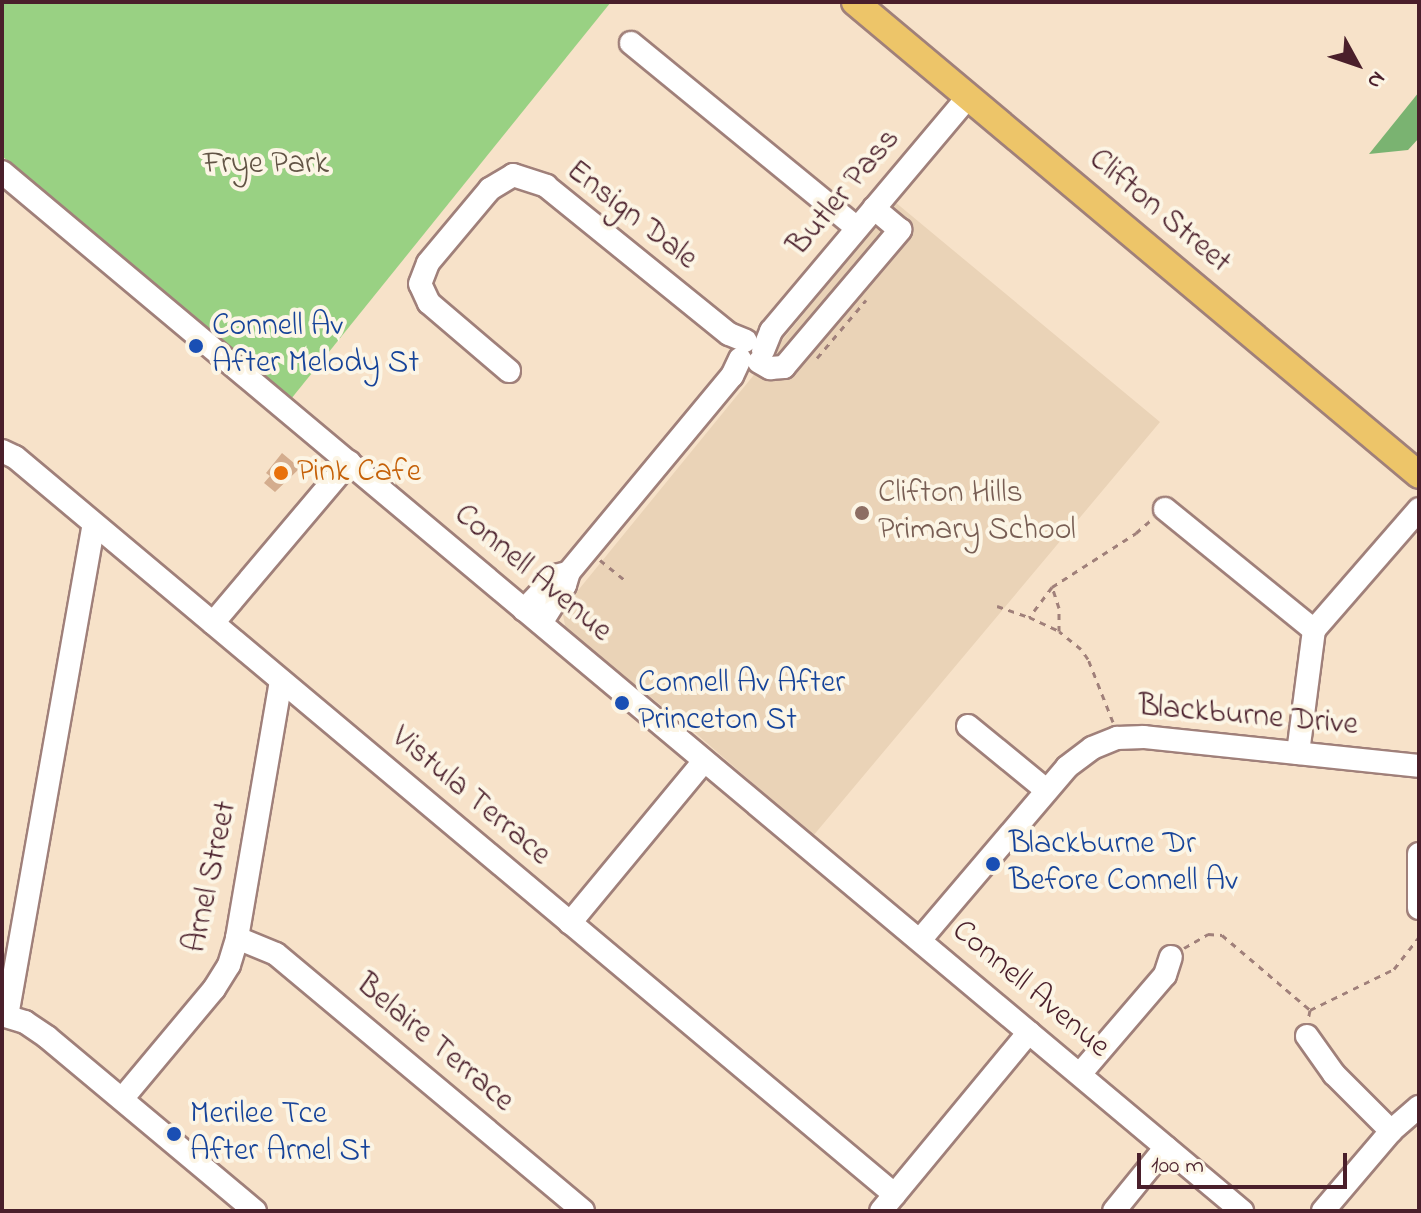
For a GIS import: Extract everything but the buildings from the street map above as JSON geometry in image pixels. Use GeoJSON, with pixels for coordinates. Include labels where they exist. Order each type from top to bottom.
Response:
{"type":"FeatureCollection","features":[{"type":"Feature","properties":{"kind":"main road","name":"Clifton Street"},"geometry":{"type":"LineString","coordinates":[[855,2],[1419,475]]}},
{"type":"Feature","properties":{"kind":"street"},"geometry":{"type":"LineString","coordinates":[[631,43],[857,228]]}},
{"type":"Feature","properties":{"kind":"street","name":"Butler Pass"},"geometry":{"type":"LineString","coordinates":[[533,616],[565,585],[569,572],[748,351],[968,97]]}},
{"type":"Feature","properties":{"kind":"street","name":"Connell Avenue"},"geometry":{"type":"LineString","coordinates":[[2,172],[1242,1211]]}},
{"type":"Feature","properties":{"kind":"street","name":"Ensign Dale"},"geometry":{"type":"LineString","coordinates":[[509,371],[429,303],[420,284],[428,263],[490,189],[513,175],[546,186],[748,351]]}},
{"type":"Feature","properties":{"kind":"street"},"geometry":{"type":"LineString","coordinates":[[748,351],[770,368],[784,367],[900,230],[874,208]]}},
{"type":"Feature","properties":{"kind":"street","name":"Vistula Terrace"},"geometry":{"type":"LineString","coordinates":[[2,451],[15,457],[570,923],[888,1203]]}},
{"type":"Feature","properties":{"kind":"street"},"geometry":{"type":"LineString","coordinates":[[213,623],[349,462]]}},
{"type":"Feature","properties":{"kind":"street"},"geometry":{"type":"LineString","coordinates":[[1298,753],[1314,630],[1419,509]]}},
{"type":"Feature","properties":{"kind":"street"},"geometry":{"type":"LineString","coordinates":[[1157,515],[1314,630]]}},
{"type":"Feature","properties":{"kind":"street"},"geometry":{"type":"LineString","coordinates":[[94,525],[4,1016],[25,1022],[47,1037],[255,1211]]}},
{"type":"Feature","properties":{"kind":"street","name":"Arnel Street"},"geometry":{"type":"LineString","coordinates":[[122,1099],[214,989],[229,965],[237,938],[281,681]]}},
{"type":"Feature","properties":{"kind":"street"},"geometry":{"type":"LineString","coordinates":[[968,726],[1045,789]]}},
{"type":"Feature","properties":{"kind":"street","name":"Blackburne Drive"},"geometry":{"type":"LineString","coordinates":[[920,940],[1045,789],[1092,748],[1117,738],[1144,737],[1419,766]]}},
{"type":"Feature","properties":{"kind":"street"},"geometry":{"type":"LineString","coordinates":[[570,923],[704,761]]}},
{"type":"Feature","properties":{"kind":"street"},"geometry":{"type":"LineString","coordinates":[[1419,854],[1419,908]]}},
{"type":"Feature","properties":{"kind":"street","name":"Belaire Terrace"},"geometry":{"type":"LineString","coordinates":[[237,938],[276,954],[583,1211]]}},
{"type":"Feature","properties":{"kind":"street"},"geometry":{"type":"LineString","coordinates":[[1080,1074],[1165,975],[1178,951]]}},
{"type":"Feature","properties":{"kind":"street"},"geometry":{"type":"LineString","coordinates":[[1308,1029],[1334,1074],[1391,1131]]}},
{"type":"Feature","properties":{"kind":"street"},"geometry":{"type":"LineString","coordinates":[[888,1203],[1029,1032]]}},
{"type":"Feature","properties":{"kind":"street"},"geometry":{"type":"LineString","coordinates":[[1323,1211],[1391,1131],[1419,1107]]}},
{"type":"Feature","properties":{"kind":"street"},"geometry":{"type":"LineString","coordinates":[[1114,1211],[1166,1147]]}},
{"type":"Feature","properties":{"kind":"path"},"geometry":{"type":"LineString","coordinates":[[1029,617],[1052,587],[1157,515]]}},
{"type":"Feature","properties":{"kind":"path"},"geometry":{"type":"LineString","coordinates":[[599,559],[625,580]]}},
{"type":"Feature","properties":{"kind":"path"},"geometry":{"type":"LineString","coordinates":[[1052,587],[1059,608],[1059,631]]}},
{"type":"Feature","properties":{"kind":"path"},"geometry":{"type":"LineString","coordinates":[[997,606],[1059,631],[1081,649],[1088,659],[1113,723],[1117,721],[1119,728]]}},
{"type":"Feature","properties":{"kind":"path"},"geometry":{"type":"LineString","coordinates":[[1178,951],[1208,934],[1222,935],[1310,1010]]}},
{"type":"Feature","properties":{"kind":"path"},"geometry":{"type":"LineString","coordinates":[[1310,1010],[1394,969],[1419,937]]}},
{"type":"Feature","properties":{"kind":"path"},"geometry":{"type":"LineString","coordinates":[[1308,1029],[1310,1010]]}},
{"type":"Feature","properties":{"kind":"shaded area","name":"Clifton Hills Primary School"},"geometry":{"type":"Polygon","coordinates":[[[895,202],[1160,422],[813,836],[692,730],[566,630],[562,610],[895,202]]]}},
{"type":"Feature","properties":{"kind":"green space","name":"Frye Park"},"geometry":{"type":"Polygon","coordinates":[[[2,2],[611,2],[291,399],[2,156],[2,2]]]}},
{"type":"Feature","properties":{"kind":"green space"},"geometry":{"type":"Polygon","coordinates":[[[1419,92],[1419,138],[1408,150],[1369,154],[1419,92]]]}},
{"type":"Feature","properties":{"kind":"place","name":"Connell Av After Melody St"},"geometry":{"type":"Point","coordinates":[196,346]}},
{"type":"Feature","properties":{"kind":"place","name":"Pink Cafe"},"geometry":{"type":"Point","coordinates":[281,473]}},
{"type":"Feature","properties":{"kind":"place","name":"Clifton Hills Primary School"},"geometry":{"type":"Point","coordinates":[862,513]}},
{"type":"Feature","properties":{"kind":"place","name":"Connell Av After Princeton St"},"geometry":{"type":"Point","coordinates":[622,703]}},
{"type":"Feature","properties":{"kind":"place","name":"Blackburne Dr Before Connell Av"},"geometry":{"type":"Point","coordinates":[993,864]}},
{"type":"Feature","properties":{"kind":"place","name":"Merilee Tce After Arnel St"},"geometry":{"type":"Point","coordinates":[174,1134]}}]}
